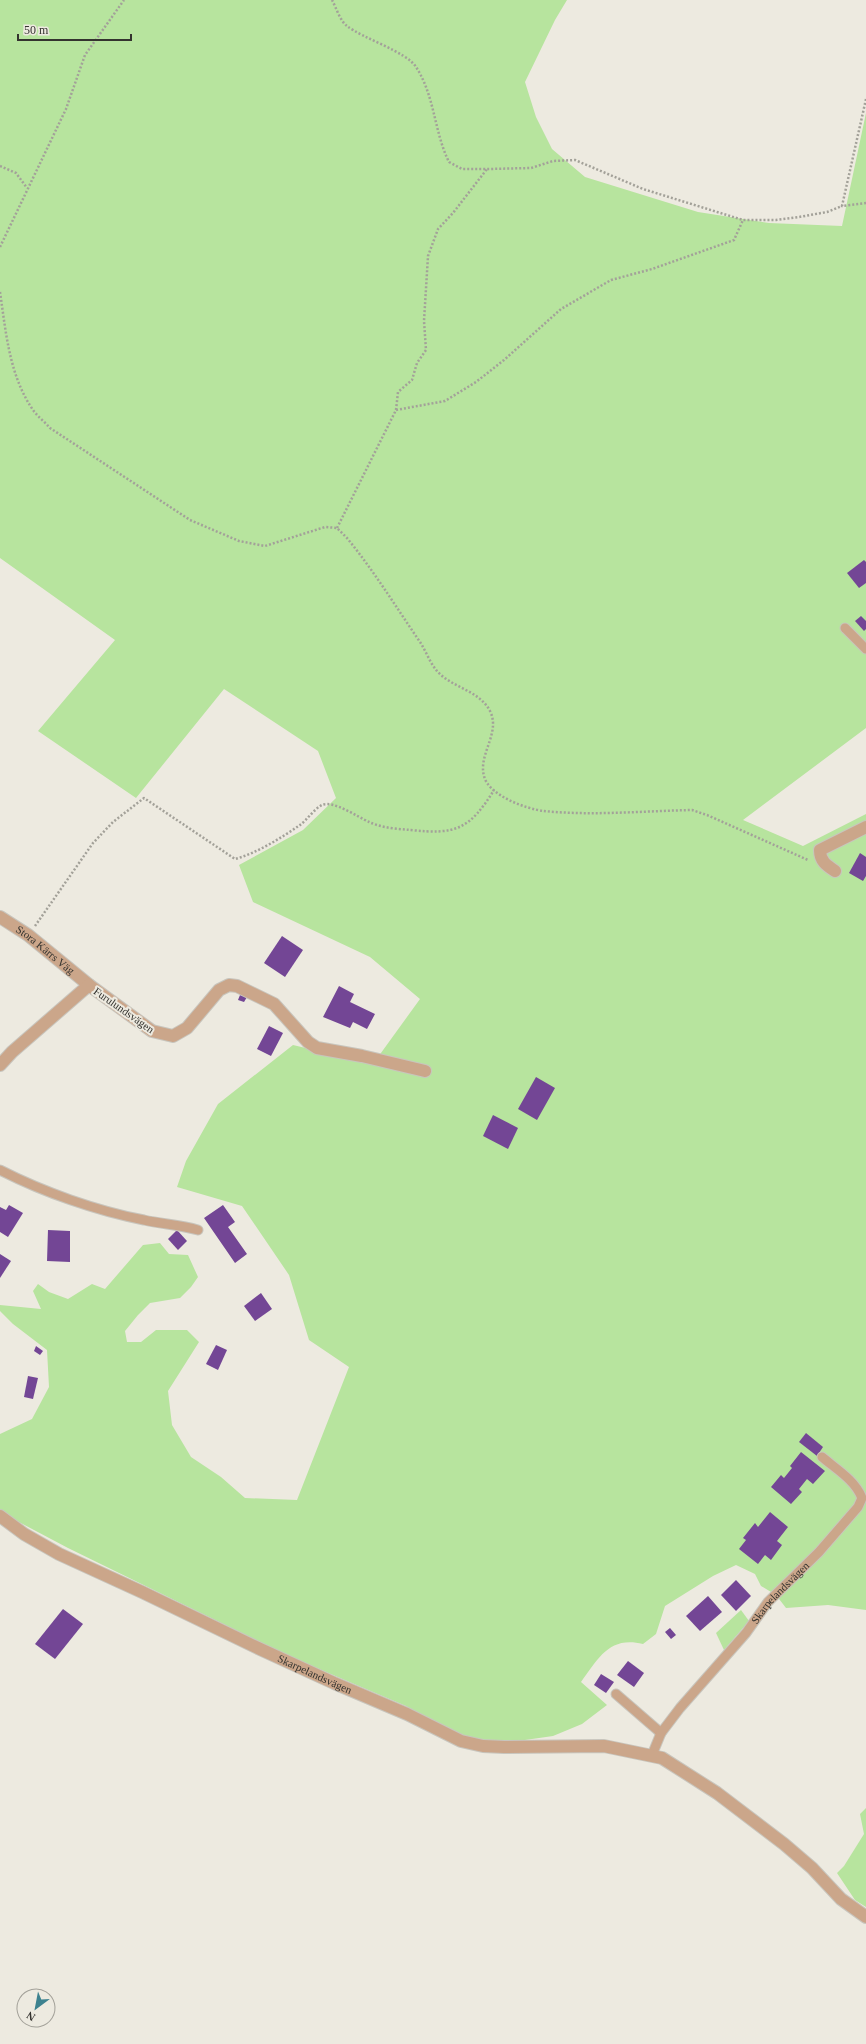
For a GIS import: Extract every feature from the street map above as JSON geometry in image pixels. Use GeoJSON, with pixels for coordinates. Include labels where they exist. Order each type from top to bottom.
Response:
{"type":"FeatureCollection","features":[{"type":"Feature","properties":{"kind":"street"},"geometry":{"type":"LineString","coordinates":[[835,871],[826,865],[820,858],[820,850],[866,827]]}},
{"type":"Feature","properties":{"kind":"street","name":"Stora Kärrs Väg"},"geometry":{"type":"LineString","coordinates":[[0,917],[28,935],[89,985]]}},
{"type":"Feature","properties":{"kind":"street","name":"Furulundsvägen"},"geometry":{"type":"LineString","coordinates":[[0,1065],[12,1052],[89,985],[152,1031],[173,1036],[187,1028],[219,990],[229,985],[237,986],[274,1004],[308,1042],[317,1048],[350,1053],[425,1071]]}},
{"type":"Feature","properties":{"kind":"street","name":"Skarpelandsvägen"},"geometry":{"type":"LineString","coordinates":[[0,1516],[24,1534],[59,1554],[273,1655],[407,1714],[461,1741],[483,1746],[504,1748],[604,1746],[662,1758],[685,1772],[755,1821],[800,1857],[841,1899],[866,1917]]}},
{"type":"Feature","properties":{"kind":"lane"},"geometry":{"type":"LineString","coordinates":[[845,628],[866,649]]}},
{"type":"Feature","properties":{"kind":"lane"},"geometry":{"type":"LineString","coordinates":[[0,1170],[36,1187],[96,1208],[145,1220],[172,1223],[198,1230]]}},
{"type":"Feature","properties":{"kind":"lane","name":"Skarpelandsvägen"},"geometry":{"type":"LineString","coordinates":[[652,1755],[661,1733],[680,1708],[746,1633],[768,1602],[819,1552],[858,1507],[862,1498],[854,1483],[822,1457]]}},
{"type":"Feature","properties":{"kind":"lane"},"geometry":{"type":"LineString","coordinates":[[616,1694],[661,1733]]}},
{"type":"Feature","properties":{"kind":"path"},"geometry":{"type":"LineString","coordinates":[[0,247],[66,109],[85,55],[124,0]]}},
{"type":"Feature","properties":{"kind":"path"},"geometry":{"type":"LineString","coordinates":[[332,0],[346,26],[395,52],[415,65],[429,94],[443,150],[449,162],[462,168],[531,168],[553,161],[575,160],[643,189],[743,220],[776,220],[799,217],[827,212],[842,206],[866,203]]}},
{"type":"Feature","properties":{"kind":"path"},"geometry":{"type":"LineString","coordinates":[[842,206],[866,99]]}},
{"type":"Feature","properties":{"kind":"path"},"geometry":{"type":"LineString","coordinates":[[0,166],[16,173],[27,188]]}},
{"type":"Feature","properties":{"kind":"path"},"geometry":{"type":"LineString","coordinates":[[337,528],[396,410],[398,392],[412,380],[417,363],[426,350],[424,321],[428,256],[438,229],[453,214],[488,169]]}},
{"type":"Feature","properties":{"kind":"path"},"geometry":{"type":"LineString","coordinates":[[396,410],[445,401],[476,382],[504,360],[562,309],[611,280],[652,270],[734,240],[743,220]]}},
{"type":"Feature","properties":{"kind":"path"},"geometry":{"type":"LineString","coordinates":[[0,292],[8,350],[20,387],[34,411],[50,428],[190,520],[239,541],[265,546],[325,527],[337,528],[360,554],[423,647],[437,672],[477,696],[490,711],[493,726],[483,762],[484,776],[494,790],[514,803],[542,811],[576,813],[692,810],[707,815],[806,860],[820,858]]}},
{"type":"Feature","properties":{"kind":"path"},"geometry":{"type":"LineString","coordinates":[[28,935],[93,843],[112,822],[144,798],[235,859],[246,856],[300,825],[322,805],[332,804],[372,823],[401,830],[436,833],[454,830],[480,813],[494,790]]}},
{"type":"Feature","properties":{"kind":"green space"},"geometry":{"type":"Polygon","coordinates":[[[0,0],[567,0],[555,20],[525,82],[536,117],[552,149],[585,177],[698,212],[769,223],[842,226],[866,113],[866,728],[743,820],[803,846],[866,814],[866,1610],[828,1605],[786,1608],[776,1595],[761,1586],[755,1574],[736,1565],[713,1576],[665,1606],[656,1634],[643,1644],[631,1642],[622,1643],[613,1646],[600,1657],[581,1682],[607,1705],[582,1724],[553,1736],[518,1741],[483,1740],[451,1732],[406,1706],[293,1658],[68,1548],[0,1512],[0,1434],[32,1419],[49,1387],[47,1350],[13,1324],[0,1311],[0,1305],[41,1309],[33,1291],[38,1284],[49,1292],[68,1299],[92,1284],[105,1289],[143,1245],[160,1243],[169,1254],[188,1255],[198,1277],[180,1298],[150,1303],[125,1331],[127,1342],[141,1342],[156,1330],[187,1330],[199,1342],[168,1391],[172,1425],[191,1457],[221,1477],[245,1498],[297,1500],[349,1367],[309,1340],[289,1275],[242,1206],[177,1187],[186,1161],[218,1104],[293,1045],[373,1064],[420,999],[370,957],[253,902],[239,865],[303,830],[336,798],[318,751],[224,689],[136,798],[38,731],[115,640],[0,558],[0,0]]]}},
{"type":"Feature","properties":{"kind":"green space"},"geometry":{"type":"Polygon","coordinates":[[[741,1610],[749,1621],[724,1650],[716,1633],[741,1610]]]}},
{"type":"Feature","properties":{"kind":"green space"},"geometry":{"type":"Polygon","coordinates":[[[866,1808],[866,1907],[855,1900],[837,1873],[844,1866],[864,1834],[860,1814],[866,1808]]]}},
{"type":"Feature","properties":{"kind":"building"},"geometry":{"type":"Polygon","coordinates":[[[864,560],[866,562],[866,583],[859,588],[847,573],[864,560]]]}},
{"type":"Feature","properties":{"kind":"building"},"geometry":{"type":"Polygon","coordinates":[[[861,616],[866,621],[866,629],[864,631],[855,621],[861,616]]]}},
{"type":"Feature","properties":{"kind":"building"},"geometry":{"type":"Polygon","coordinates":[[[860,853],[866,857],[866,876],[863,881],[849,873],[860,853]]]}},
{"type":"Feature","properties":{"kind":"building"},"geometry":{"type":"Polygon","coordinates":[[[282,936],[303,950],[285,977],[264,963],[282,936]]]}},
{"type":"Feature","properties":{"kind":"building"},"geometry":{"type":"Polygon","coordinates":[[[339,986],[354,994],[350,1002],[375,1014],[367,1029],[353,1022],[350,1028],[323,1017],[339,986]]]}},
{"type":"Feature","properties":{"kind":"building"},"geometry":{"type":"Polygon","coordinates":[[[240,995],[247,997],[244,1002],[238,1000],[240,995]]]}},
{"type":"Feature","properties":{"kind":"building"},"geometry":{"type":"Polygon","coordinates":[[[269,1026],[283,1033],[271,1056],[257,1049],[269,1026]]]}},
{"type":"Feature","properties":{"kind":"building"},"geometry":{"type":"Polygon","coordinates":[[[536,1077],[555,1088],[537,1120],[518,1109],[536,1077]]]}},
{"type":"Feature","properties":{"kind":"building"},"geometry":{"type":"Polygon","coordinates":[[[493,1115],[518,1128],[508,1149],[483,1136],[493,1115]]]}},
{"type":"Feature","properties":{"kind":"building"},"geometry":{"type":"Polygon","coordinates":[[[9,1205],[23,1213],[8,1237],[0,1232],[0,1207],[6,1210],[9,1205]]]}},
{"type":"Feature","properties":{"kind":"building"},"geometry":{"type":"Polygon","coordinates":[[[223,1205],[235,1222],[228,1227],[247,1254],[235,1263],[204,1218],[223,1205]]]}},
{"type":"Feature","properties":{"kind":"building"},"geometry":{"type":"Polygon","coordinates":[[[48,1230],[70,1231],[70,1262],[47,1261],[48,1230]]]}},
{"type":"Feature","properties":{"kind":"building"},"geometry":{"type":"Polygon","coordinates":[[[177,1230],[187,1241],[178,1250],[168,1239],[177,1230]]]}},
{"type":"Feature","properties":{"kind":"building"},"geometry":{"type":"Polygon","coordinates":[[[0,1254],[11,1261],[0,1278],[0,1254]]]}},
{"type":"Feature","properties":{"kind":"building"},"geometry":{"type":"Polygon","coordinates":[[[261,1293],[272,1309],[255,1321],[244,1306],[261,1293]]]}},
{"type":"Feature","properties":{"kind":"building"},"geometry":{"type":"Polygon","coordinates":[[[216,1345],[227,1350],[218,1370],[206,1364],[216,1345]]]}},
{"type":"Feature","properties":{"kind":"building"},"geometry":{"type":"Polygon","coordinates":[[[36,1346],[43,1351],[40,1355],[34,1351],[36,1346]]]}},
{"type":"Feature","properties":{"kind":"building"},"geometry":{"type":"Polygon","coordinates":[[[28,1376],[38,1378],[33,1399],[24,1397],[28,1376]]]}},
{"type":"Feature","properties":{"kind":"building"},"geometry":{"type":"Polygon","coordinates":[[[806,1433],[823,1447],[817,1456],[799,1442],[806,1433]]]}},
{"type":"Feature","properties":{"kind":"building"},"geometry":{"type":"Polygon","coordinates":[[[801,1452],[825,1471],[813,1484],[807,1479],[799,1489],[802,1492],[791,1504],[771,1487],[781,1475],[784,1478],[792,1468],[790,1466],[801,1452]]]}},
{"type":"Feature","properties":{"kind":"building"},"geometry":{"type":"Polygon","coordinates":[[[770,1512],[788,1527],[777,1541],[782,1545],[771,1560],[765,1555],[758,1564],[739,1549],[746,1540],[743,1538],[755,1523],[758,1527],[770,1512]]]}},
{"type":"Feature","properties":{"kind":"building"},"geometry":{"type":"Polygon","coordinates":[[[736,1580],[751,1596],[736,1611],[721,1595],[736,1580]]]}},
{"type":"Feature","properties":{"kind":"building"},"geometry":{"type":"Polygon","coordinates":[[[708,1596],[722,1612],[700,1631],[686,1616],[708,1596]]]}},
{"type":"Feature","properties":{"kind":"building"},"geometry":{"type":"Polygon","coordinates":[[[63,1609],[83,1624],[55,1659],[35,1644],[63,1609]]]}},
{"type":"Feature","properties":{"kind":"building"},"geometry":{"type":"Polygon","coordinates":[[[670,1628],[676,1635],[671,1639],[665,1632],[670,1628]]]}},
{"type":"Feature","properties":{"kind":"building"},"geometry":{"type":"Polygon","coordinates":[[[628,1661],[644,1673],[634,1687],[617,1675],[628,1661]]]}},
{"type":"Feature","properties":{"kind":"building"},"geometry":{"type":"Polygon","coordinates":[[[601,1674],[614,1682],[606,1693],[594,1685],[601,1674]]]}}]}
